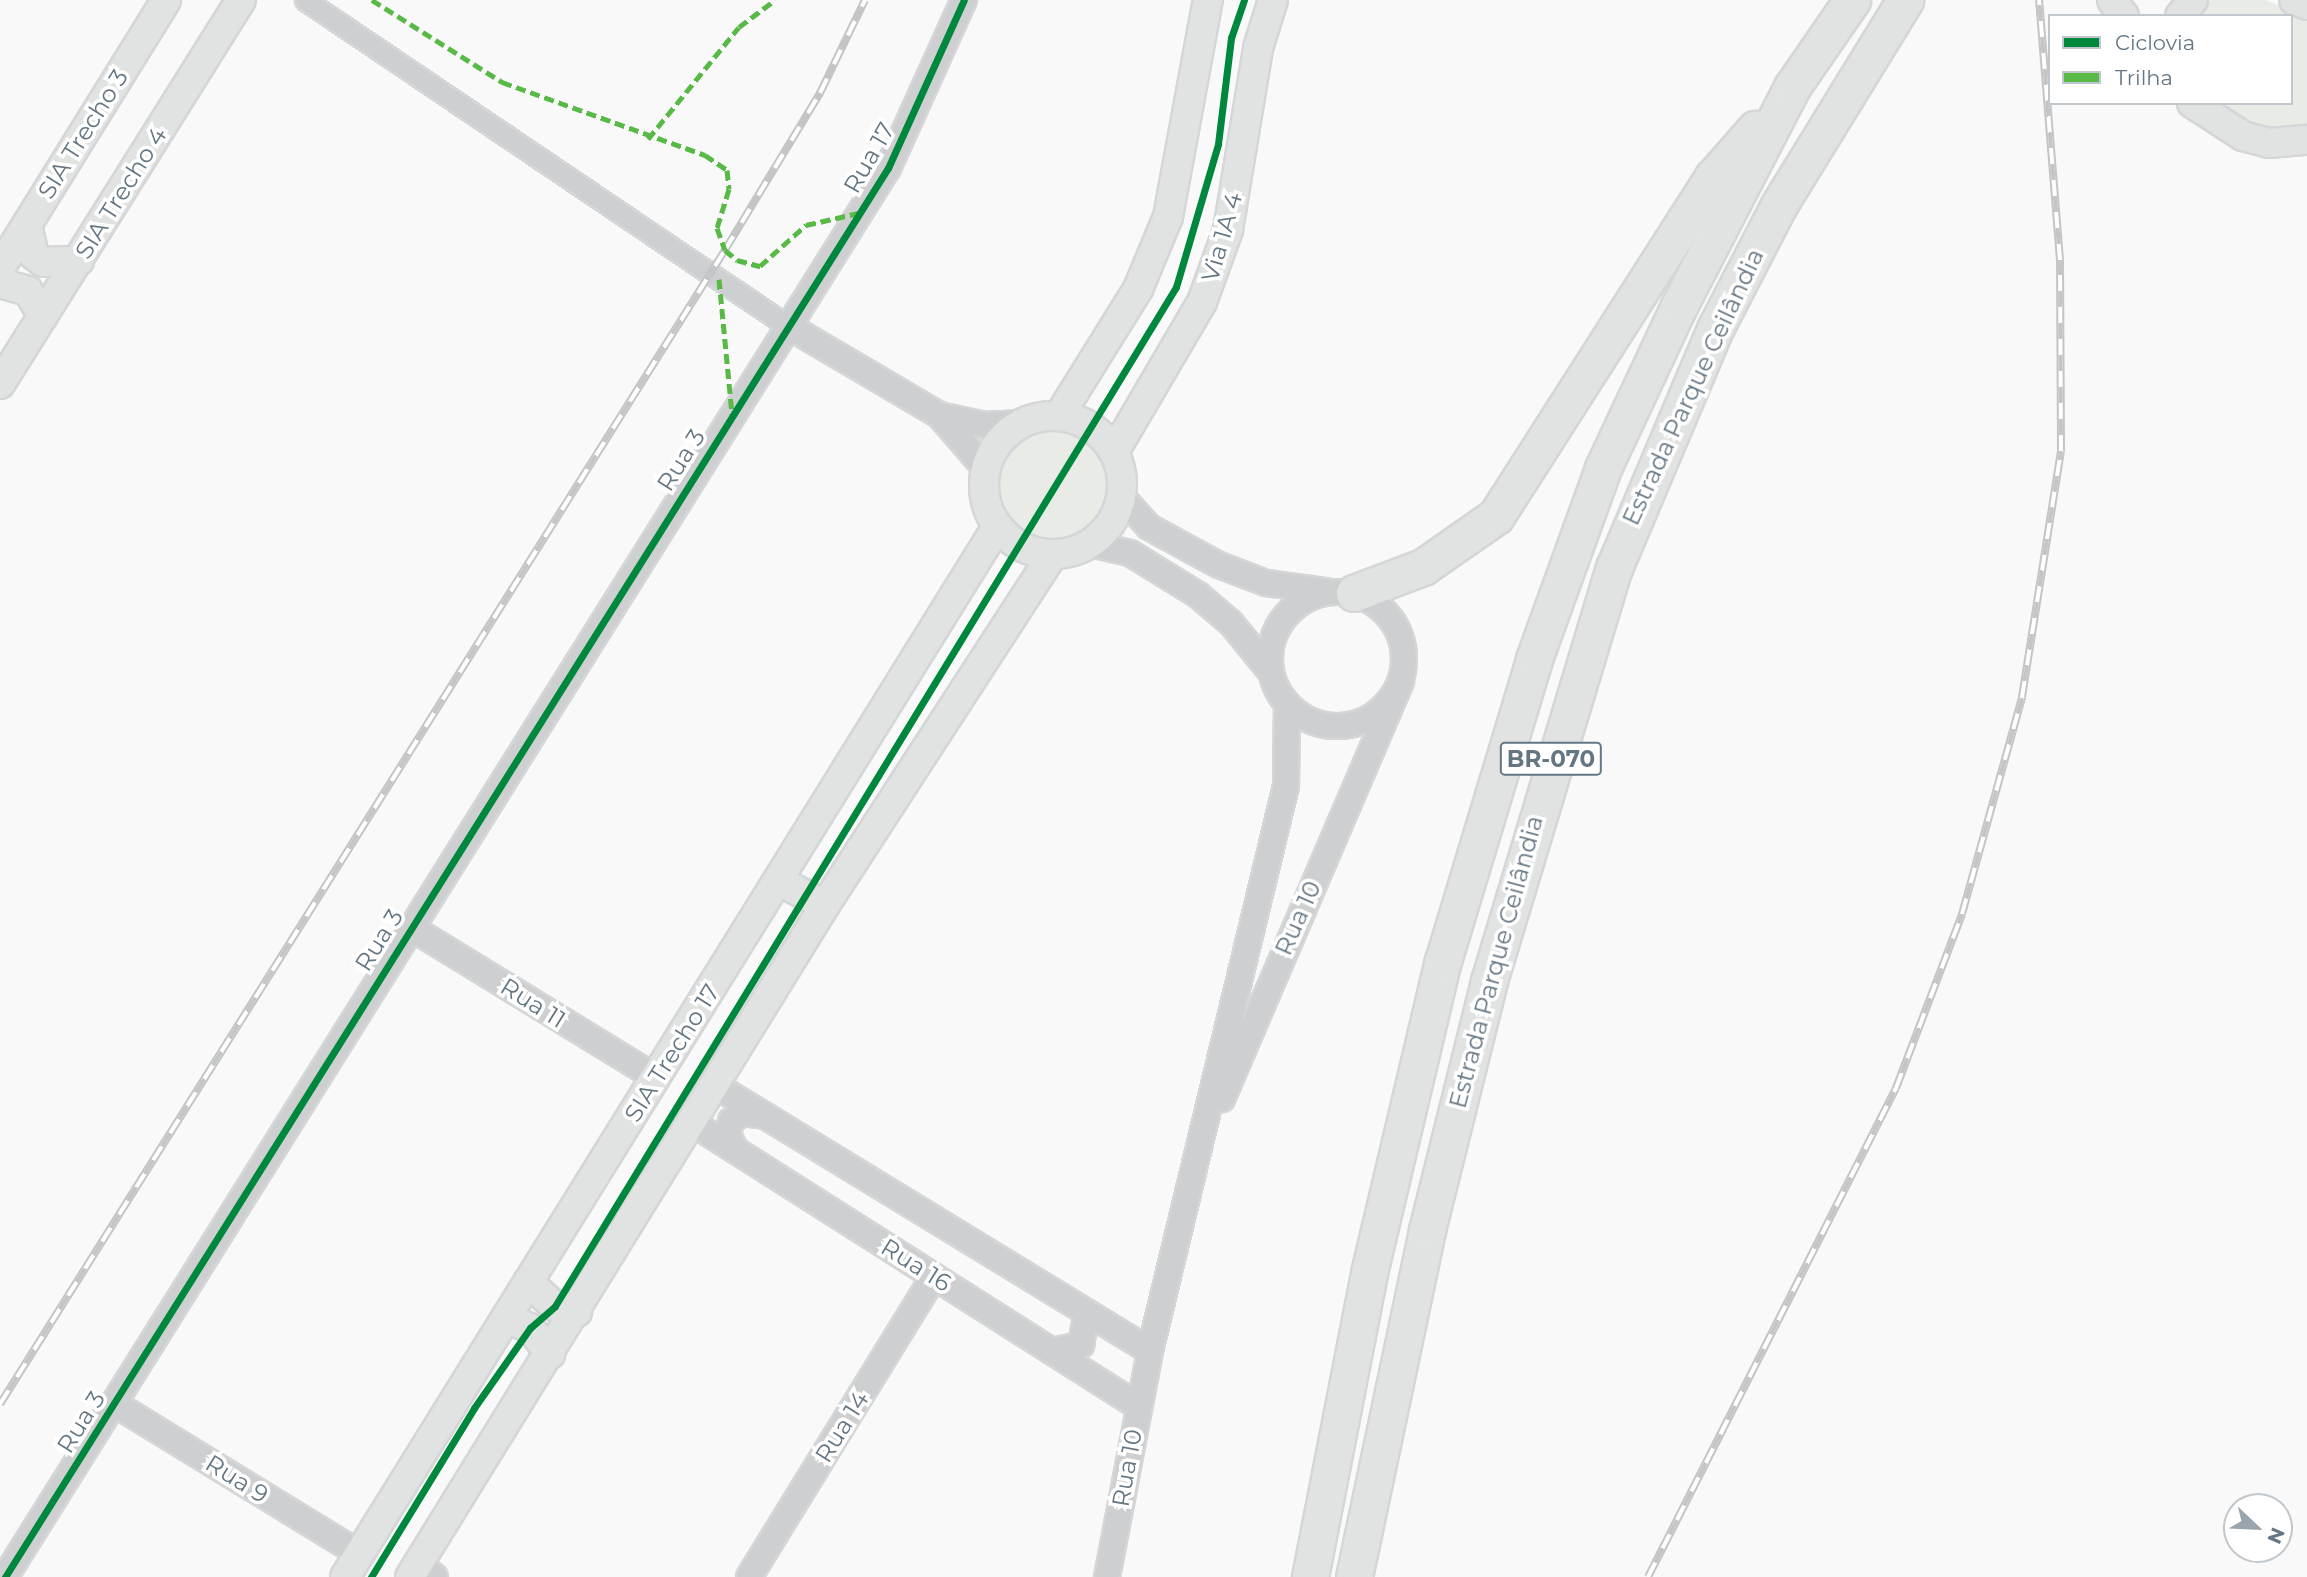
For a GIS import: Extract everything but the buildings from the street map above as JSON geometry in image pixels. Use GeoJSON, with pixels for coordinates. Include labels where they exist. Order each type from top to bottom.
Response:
{"type":"FeatureCollection","features":[{"type":"Feature","properties":{"kind":"highway","name":"Estrada Parque Ceilândia"},"geometry":{"type":"LineString","coordinates":[[1310,1577],[1369,1273],[1443,961],[1534,659],[1603,468],[1792,87],[1852,0]]}},
{"type":"Feature","properties":{"kind":"highway","name":"Estrada Parque Ceilândia"},"geometry":{"type":"LineString","coordinates":[[1354,1577],[1427,1230],[1489,981],[1614,568],[1716,327],[1779,205],[1905,0]]}},
{"type":"Feature","properties":{"kind":"highway"},"geometry":{"type":"LineString","coordinates":[[1342,592],[1423,567],[1496,516],[1713,177],[1792,87]]}},
{"type":"Feature","properties":{"kind":"main road","name":"SIA Trecho 3"},"geometry":{"type":"LineString","coordinates":[[0,268],[166,0]]}},
{"type":"Feature","properties":{"kind":"main road","name":"SIA Trecho 4"},"geometry":{"type":"LineString","coordinates":[[0,384],[241,0]]}},
{"type":"Feature","properties":{"kind":"main road","name":"Via 1A 4"},"geometry":{"type":"LineString","coordinates":[[1114,452],[1202,302],[1228,230],[1258,48],[1273,0]]}},
{"type":"Feature","properties":{"kind":"main road"},"geometry":{"type":"LineString","coordinates":[[2182,14],[2193,0]]}},
{"type":"Feature","properties":{"kind":"main road"},"geometry":{"type":"LineString","coordinates":[[2294,0],[2307,5]]}},
{"type":"Feature","properties":{"kind":"main road"},"geometry":{"type":"LineString","coordinates":[[1059,416],[1138,289],[1168,217],[1205,1]]}},
{"type":"Feature","properties":{"kind":"main road"},"geometry":{"type":"LineString","coordinates":[[2195,105],[2243,136],[2269,143],[2307,160]]}},
{"type":"Feature","properties":{"kind":"main road"},"geometry":{"type":"LineString","coordinates":[[2269,143],[2307,140]]}},
{"type":"Feature","properties":{"kind":"main road"},"geometry":{"type":"LineString","coordinates":[[27,225],[34,255],[43,262],[79,261]]}},
{"type":"Feature","properties":{"kind":"main road"},"geometry":{"type":"LineString","coordinates":[[0,283],[29,291],[43,316]]}},
{"type":"Feature","properties":{"kind":"main road"},"geometry":{"type":"LineString","coordinates":[[1059,416],[1093,428],[1114,452],[1122,497],[1115,516],[1090,544],[1052,555],[1019,547],[997,527],[985,499],[985,468],[993,450],[1022,423],[1059,416]]}},
{"type":"Feature","properties":{"kind":"main road","name":"SIA Trecho 17"},"geometry":{"type":"LineString","coordinates":[[352,1565],[997,527]]}},
{"type":"Feature","properties":{"kind":"main road"},"geometry":{"type":"LineString","coordinates":[[421,1573],[550,1354],[718,1087],[825,905],[1052,555]]}},
{"type":"Feature","properties":{"kind":"main road"},"geometry":{"type":"LineString","coordinates":[[779,881],[825,905]]}},
{"type":"Feature","properties":{"kind":"main road"},"geometry":{"type":"LineString","coordinates":[[528,1282],[555,1306],[577,1311]]}},
{"type":"Feature","properties":{"kind":"main road"},"geometry":{"type":"LineString","coordinates":[[506,1318],[530,1328],[550,1354]]}},
{"type":"Feature","properties":{"kind":"street"},"geometry":{"type":"LineString","coordinates":[[305,0],[788,326],[939,415],[985,425],[1022,423]]}},
{"type":"Feature","properties":{"kind":"street","name":"Rua 17"},"geometry":{"type":"LineString","coordinates":[[788,326],[888,168],[964,0]]}},
{"type":"Feature","properties":{"kind":"street","name":"Rua 3"},"geometry":{"type":"LineString","coordinates":[[5,1577],[116,1404],[410,927],[788,326]]}},
{"type":"Feature","properties":{"kind":"street"},"geometry":{"type":"LineString","coordinates":[[939,415],[985,468]]}},
{"type":"Feature","properties":{"kind":"street"},"geometry":{"type":"LineString","coordinates":[[1090,544],[1130,553],[1198,595],[1231,623],[1270,672],[1287,704],[1304,719],[1350,726],[1389,702],[1401,682],[1402,638],[1391,618],[1342,592],[1266,583],[1219,565],[1149,527],[1122,497]]}},
{"type":"Feature","properties":{"kind":"street"},"geometry":{"type":"LineString","coordinates":[[1270,672],[1277,628],[1290,610],[1342,592]]}},
{"type":"Feature","properties":{"kind":"street","name":"Rua 10"},"geometry":{"type":"LineString","coordinates":[[1200,1155],[1401,682]]}},
{"type":"Feature","properties":{"kind":"street","name":"Rua 10"},"geometry":{"type":"LineString","coordinates":[[1107,1577],[1150,1351],[1200,1155],[1286,786],[1287,704]]}},
{"type":"Feature","properties":{"kind":"street","name":"Rua 11"},"geometry":{"type":"LineString","coordinates":[[410,927],[656,1078]]}},
{"type":"Feature","properties":{"kind":"street","name":"Rua 16"},"geometry":{"type":"LineString","coordinates":[[718,1087],[1086,1317],[1150,1351]]}},
{"type":"Feature","properties":{"kind":"street"},"geometry":{"type":"LineString","coordinates":[[735,1149],[731,1121],[742,1113],[765,1116]]}},
{"type":"Feature","properties":{"kind":"street","name":"Rua 16"},"geometry":{"type":"LineString","coordinates":[[694,1124],[1138,1406]]}},
{"type":"Feature","properties":{"kind":"street","name":"Rua 14"},"geometry":{"type":"LineString","coordinates":[[749,1577],[934,1276]]}},
{"type":"Feature","properties":{"kind":"street"},"geometry":{"type":"LineString","coordinates":[[1052,1351],[1081,1345],[1086,1317]]}},
{"type":"Feature","properties":{"kind":"street","name":"Rua 9"},"geometry":{"type":"LineString","coordinates":[[116,1404],[352,1565]]}},
{"type":"Feature","properties":{"kind":"shaded area"},"geometry":{"type":"Polygon","coordinates":[[[2211,0],[2266,0],[2307,17],[2307,129],[2253,128],[2212,105],[2293,105],[2293,14],[2194,14],[2211,0]]]}},
{"type":"Feature","properties":{"kind":"shaded area"},"geometry":{"type":"Polygon","coordinates":[[[1053,426],[1076,430],[1096,443],[1109,463],[1113,486],[1109,509],[1096,529],[1076,542],[1053,546],[1030,542],[1010,529],[997,509],[993,486],[997,463],[1010,443],[1030,430],[1053,426]]]}},
{"type":"Feature","properties":{"kind":"railway"},"geometry":{"type":"LineString","coordinates":[[0,1404],[725,250],[820,93],[865,0]]}},
{"type":"Feature","properties":{"kind":"railway"},"geometry":{"type":"LineString","coordinates":[[1648,1577],[1896,1088],[1962,914],[2022,697],[2061,451],[2060,260],[2039,0]]}},
{"type":"Feature","properties":{"kind":"marked path"},"geometry":{"type":"LineString","coordinates":[[372,0],[502,82],[705,155],[727,170],[729,189],[717,228],[725,250],[737,260],[760,266],[806,225],[859,213]]}},
{"type":"Feature","properties":{"kind":"marked path"},"geometry":{"type":"LineString","coordinates":[[648,139],[739,27],[775,0]]}},
{"type":"Feature","properties":{"kind":"marked path"},"geometry":{"type":"LineString","coordinates":[[719,279],[732,414]]}},
{"type":"Feature","properties":{"kind":"cycle path"},"geometry":{"type":"LineString","coordinates":[[5,1577],[888,168],[964,0]]}},
{"type":"Feature","properties":{"kind":"cycle path"},"geometry":{"type":"LineString","coordinates":[[371,1577],[474,1408],[530,1328],[555,1306],[1176,287],[1218,144],[1231,38],[1244,0]]}}]}
